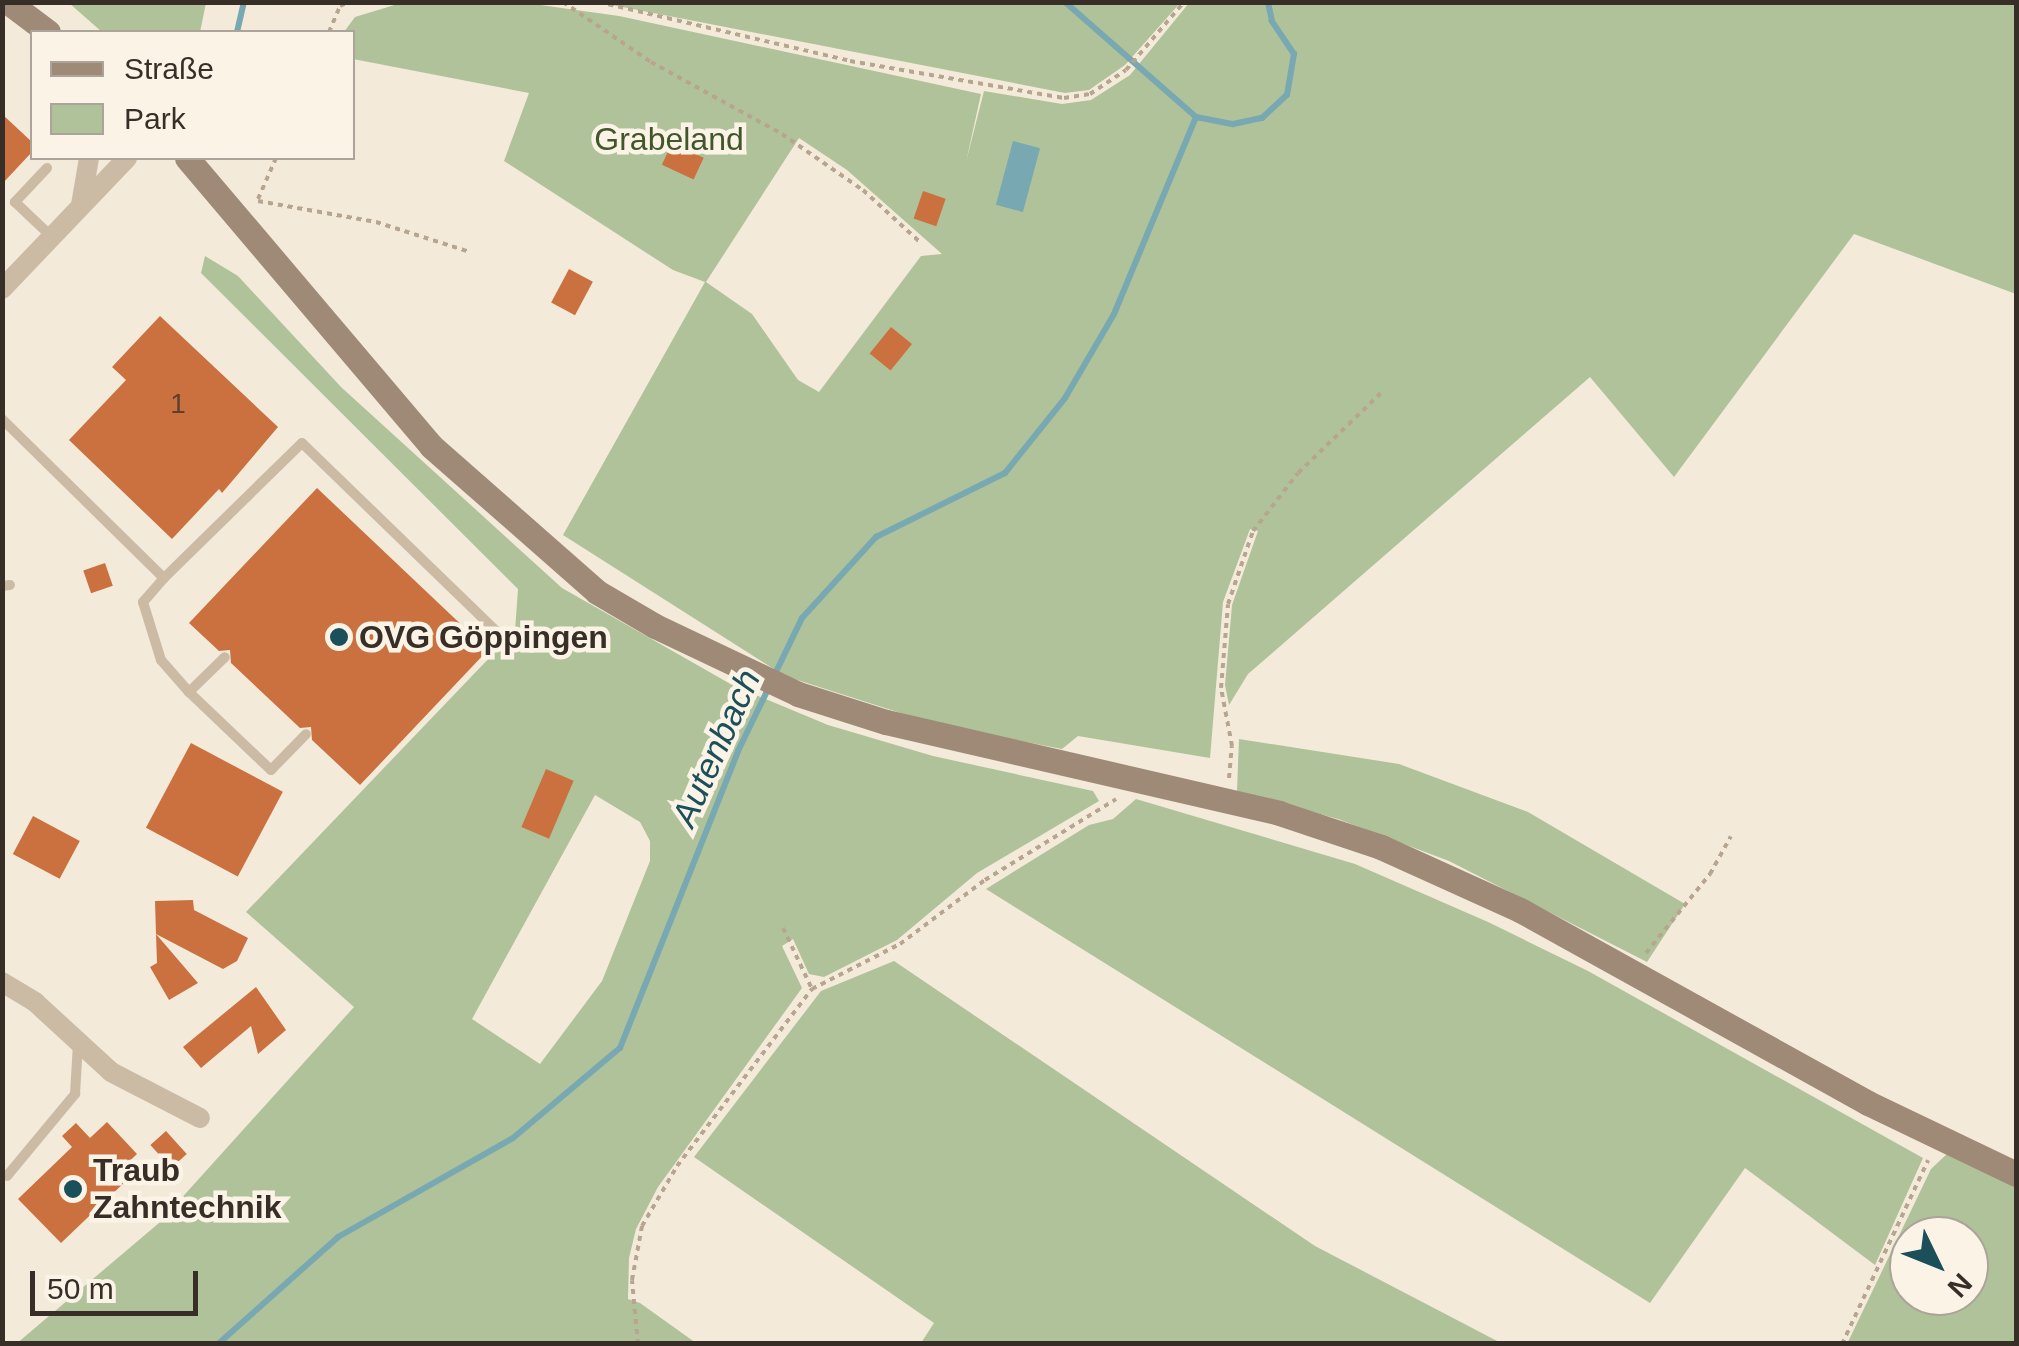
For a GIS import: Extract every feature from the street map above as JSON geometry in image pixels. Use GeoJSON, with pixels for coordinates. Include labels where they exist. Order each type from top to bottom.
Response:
{"type":"FeatureCollection","features":[{"type":"Feature","properties":{"kind":"street"},"geometry":{"type":"LineString","coordinates":[[8,2],[42,29]]}},
{"type":"Feature","properties":{"kind":"street"},"geometry":{"type":"LineString","coordinates":[[80,206],[90,160]]}},
{"type":"Feature","properties":{"kind":"street"},"geometry":{"type":"LineString","coordinates":[[2,289],[125,160]]}},
{"type":"Feature","properties":{"kind":"street"},"geometry":{"type":"LineString","coordinates":[[188,160],[432,446],[597,592],[734,667],[798,694],[886,722],[1279,813],[1381,847],[1520,910],[1868,1104],[2016,1174]]}},
{"type":"Feature","properties":{"kind":"street"},"geometry":{"type":"LineString","coordinates":[[2,982],[77,1038],[110,1072],[200,1118]]}},
{"type":"Feature","properties":{"kind":"lane"},"geometry":{"type":"LineString","coordinates":[[47,168],[15,202],[52,236]]}},
{"type":"Feature","properties":{"kind":"lane"},"geometry":{"type":"LineString","coordinates":[[2,419],[164,578]]}},
{"type":"Feature","properties":{"kind":"lane"},"geometry":{"type":"LineString","coordinates":[[306,734],[271,770],[160,660],[143,602],[302,443],[495,630]]}},
{"type":"Feature","properties":{"kind":"lane"},"geometry":{"type":"LineString","coordinates":[[189,692],[225,657]]}},
{"type":"Feature","properties":{"kind":"lane"},"geometry":{"type":"LineString","coordinates":[[7,1176],[75,1094],[77,1038]]}},
{"type":"Feature","properties":{"kind":"path"},"geometry":{"type":"LineString","coordinates":[[330,30],[341,4],[349,2]]}},
{"type":"Feature","properties":{"kind":"path"},"geometry":{"type":"LineString","coordinates":[[563,2],[650,62],[782,134],[863,190],[920,242]]}},
{"type":"Feature","properties":{"kind":"path"},"geometry":{"type":"LineString","coordinates":[[599,2],[850,61],[1064,98],[1090,94],[1126,70],[1184,2]]}},
{"type":"Feature","properties":{"kind":"path"},"geometry":{"type":"LineString","coordinates":[[247,226],[275,160]]}},
{"type":"Feature","properties":{"kind":"path"},"geometry":{"type":"LineString","coordinates":[[258,201],[376,222],[470,252]]}},
{"type":"Feature","properties":{"kind":"path"},"geometry":{"type":"LineString","coordinates":[[1227,802],[1232,746],[1221,688],[1228,604],[1254,531],[1298,472],[1382,392]]}},
{"type":"Feature","properties":{"kind":"path"},"geometry":{"type":"LineString","coordinates":[[638,1344],[632,1280],[642,1226],[677,1166],[812,990],[900,944],[985,880],[1142,784]]}},
{"type":"Feature","properties":{"kind":"path"},"geometry":{"type":"LineString","coordinates":[[1635,974],[1732,836]]}},
{"type":"Feature","properties":{"kind":"path"},"geometry":{"type":"LineString","coordinates":[[782,928],[812,990]]}},
{"type":"Feature","properties":{"kind":"path"},"geometry":{"type":"LineString","coordinates":[[1842,1344],[1938,1137]]}},
{"type":"Feature","properties":{"kind":"green space"},"geometry":{"type":"Polygon","coordinates":[[[69,3],[206,3],[200,30],[100,30],[69,3]]]}},
{"type":"Feature","properties":{"kind":"green space","name":"Grabeland"},"geometry":{"type":"Polygon","coordinates":[[[401,3],[526,3],[619,16],[981,94],[966,162],[984,91],[1062,104],[1091,100],[1130,75],[1189,3],[2016,3],[2016,294],[1854,234],[1674,477],[1590,377],[1248,674],[1229,705],[1225,685],[1232,605],[1258,531],[1250,529],[1223,602],[1210,758],[1078,736],[1062,749],[938,725],[785,676],[563,535],[705,282],[673,270],[504,161],[529,93],[355,59],[355,30],[345,30],[355,17],[401,3]],[[799,138],[706,282],[752,314],[798,380],[819,392],[921,256],[942,254],[847,170],[799,138]]]}},
{"type":"Feature","properties":{"kind":"green space"},"geometry":{"type":"Polygon","coordinates":[[[602,3],[1180,3],[1125,65],[1089,90],[1065,93],[602,3]]]}},
{"type":"Feature","properties":{"kind":"green space"},"geometry":{"type":"Polygon","coordinates":[[[205,256],[238,276],[341,387],[562,588],[734,686],[828,725],[933,756],[1093,791],[1099,801],[977,873],[897,940],[824,977],[809,974],[793,939],[782,946],[802,988],[658,1187],[636,1229],[629,1258],[628,1299],[640,1303],[696,1343],[16,1344],[159,1223],[354,1007],[246,912],[515,631],[518,589],[201,273],[205,256]],[[595,795],[472,1019],[540,1064],[602,981],[650,861],[650,841],[640,822],[595,795]]]}},
{"type":"Feature","properties":{"kind":"green space"},"geometry":{"type":"Polygon","coordinates":[[[1239,739],[1399,764],[1528,812],[1685,904],[1647,962],[1449,861],[1338,819],[1237,791],[1239,739]]]}},
{"type":"Feature","properties":{"kind":"green space"},"geometry":{"type":"Polygon","coordinates":[[[1136,799],[1355,864],[1588,971],[1923,1158],[1897,1216],[1889,1216],[1889,1234],[1875,1265],[1745,1168],[1650,1303],[986,889],[1089,825],[1113,819],[1136,799]]]}},
{"type":"Feature","properties":{"kind":"green space"},"geometry":{"type":"Polygon","coordinates":[[[894,961],[1315,1246],[1501,1343],[921,1343],[934,1323],[694,1157],[821,991],[894,961]]]}},
{"type":"Feature","properties":{"kind":"green space"},"geometry":{"type":"Polygon","coordinates":[[[1948,1153],[2016,1185],[2016,1343],[1847,1344],[1889,1256],[1889,1316],[1989,1316],[1989,1216],[1908,1216],[1931,1169],[1948,1153]]]}},
{"type":"Feature","properties":{"kind":"water"},"geometry":{"type":"Polygon","coordinates":[[[1013,141],[1040,148],[1023,212],[996,205],[1013,141]]]}},
{"type":"Feature","properties":{"kind":"building"},"geometry":{"type":"Polygon","coordinates":[[[2,114],[30,140],[30,154],[2,184],[2,114]]]}},
{"type":"Feature","properties":{"kind":"building"},"geometry":{"type":"Polygon","coordinates":[[[672,143],[704,158],[694,180],[662,165],[672,143]]]}},
{"type":"Feature","properties":{"kind":"building"},"geometry":{"type":"Polygon","coordinates":[[[923,191],[946,199],[936,226],[914,218],[923,191]]]}},
{"type":"Feature","properties":{"kind":"building"},"geometry":{"type":"Polygon","coordinates":[[[569,269],[593,282],[575,315],[551,303],[569,269]]]}},
{"type":"Feature","properties":{"kind":"building"},"geometry":{"type":"Polygon","coordinates":[[[160,316],[278,427],[222,493],[219,489],[172,539],[69,440],[126,380],[112,367],[160,316]]]}},
{"type":"Feature","properties":{"kind":"building"},"geometry":{"type":"Polygon","coordinates":[[[891,327],[912,344],[891,370],[870,353],[891,327]]]}},
{"type":"Feature","properties":{"kind":"building","name":"OVG Göppingen"},"geometry":{"type":"Polygon","coordinates":[[[317,488],[488,650],[360,785],[312,740],[311,727],[300,728],[231,663],[230,650],[219,651],[189,623],[317,488]]]}},
{"type":"Feature","properties":{"kind":"building"},"geometry":{"type":"Polygon","coordinates":[[[105,563],[113,586],[91,593],[83,570],[105,563]]]}},
{"type":"Feature","properties":{"kind":"building"},"geometry":{"type":"Polygon","coordinates":[[[191,743],[283,792],[238,877],[146,828],[191,743]]]}},
{"type":"Feature","properties":{"kind":"building"},"geometry":{"type":"Polygon","coordinates":[[[546,769],[574,781],[549,839],[521,827],[546,769]]]}},
{"type":"Feature","properties":{"kind":"building"},"geometry":{"type":"Polygon","coordinates":[[[33,816],[80,841],[60,879],[13,854],[33,816]]]}},
{"type":"Feature","properties":{"kind":"building"},"geometry":{"type":"Polygon","coordinates":[[[193,900],[194,910],[248,938],[237,961],[223,969],[156,934],[155,901],[193,900]]]}},
{"type":"Feature","properties":{"kind":"building"},"geometry":{"type":"Polygon","coordinates":[[[156,934],[198,983],[169,1000],[150,967],[157,963],[156,934]]]}},
{"type":"Feature","properties":{"kind":"building"},"geometry":{"type":"Polygon","coordinates":[[[256,987],[286,1030],[258,1054],[251,1026],[201,1068],[183,1047],[256,987]]]}},
{"type":"Feature","properties":{"kind":"building","name":"Traub Zahntechnik"},"geometry":{"type":"Polygon","coordinates":[[[107,1122],[137,1154],[120,1170],[128,1179],[61,1243],[18,1199],[72,1147],[62,1136],[76,1123],[90,1138],[107,1122]]]}},
{"type":"Feature","properties":{"kind":"building"},"geometry":{"type":"Polygon","coordinates":[[[166,1131],[187,1154],[171,1168],[150,1145],[166,1131]]]}},
{"type":"Feature","properties":{"kind":"waterway"},"geometry":{"type":"LineString","coordinates":[[237,30],[244,2]]}},
{"type":"Feature","properties":{"kind":"waterway"},"geometry":{"type":"LineString","coordinates":[[1065,2],[1196,117],[1233,124],[1262,118],[1287,95],[1294,54],[1272,21],[1268,2]]}},
{"type":"Feature","properties":{"kind":"waterway","name":"Autenbach"},"geometry":{"type":"LineString","coordinates":[[775,674],[802,618],[876,537],[1005,473],[1065,398],[1114,314],[1196,117]]}},
{"type":"Feature","properties":{"kind":"waterway","name":"Autenbach"},"geometry":{"type":"LineString","coordinates":[[218,1344],[338,1237],[513,1138],[620,1048],[738,751],[770,685]]}},
{"type":"Feature","properties":{"kind":"place","name":"OVG Göppingen"},"geometry":{"type":"Point","coordinates":[339,637]}},
{"type":"Feature","properties":{"kind":"place","name":"Traub Zahntechnik"},"geometry":{"type":"Point","coordinates":[73,1189]}}]}
